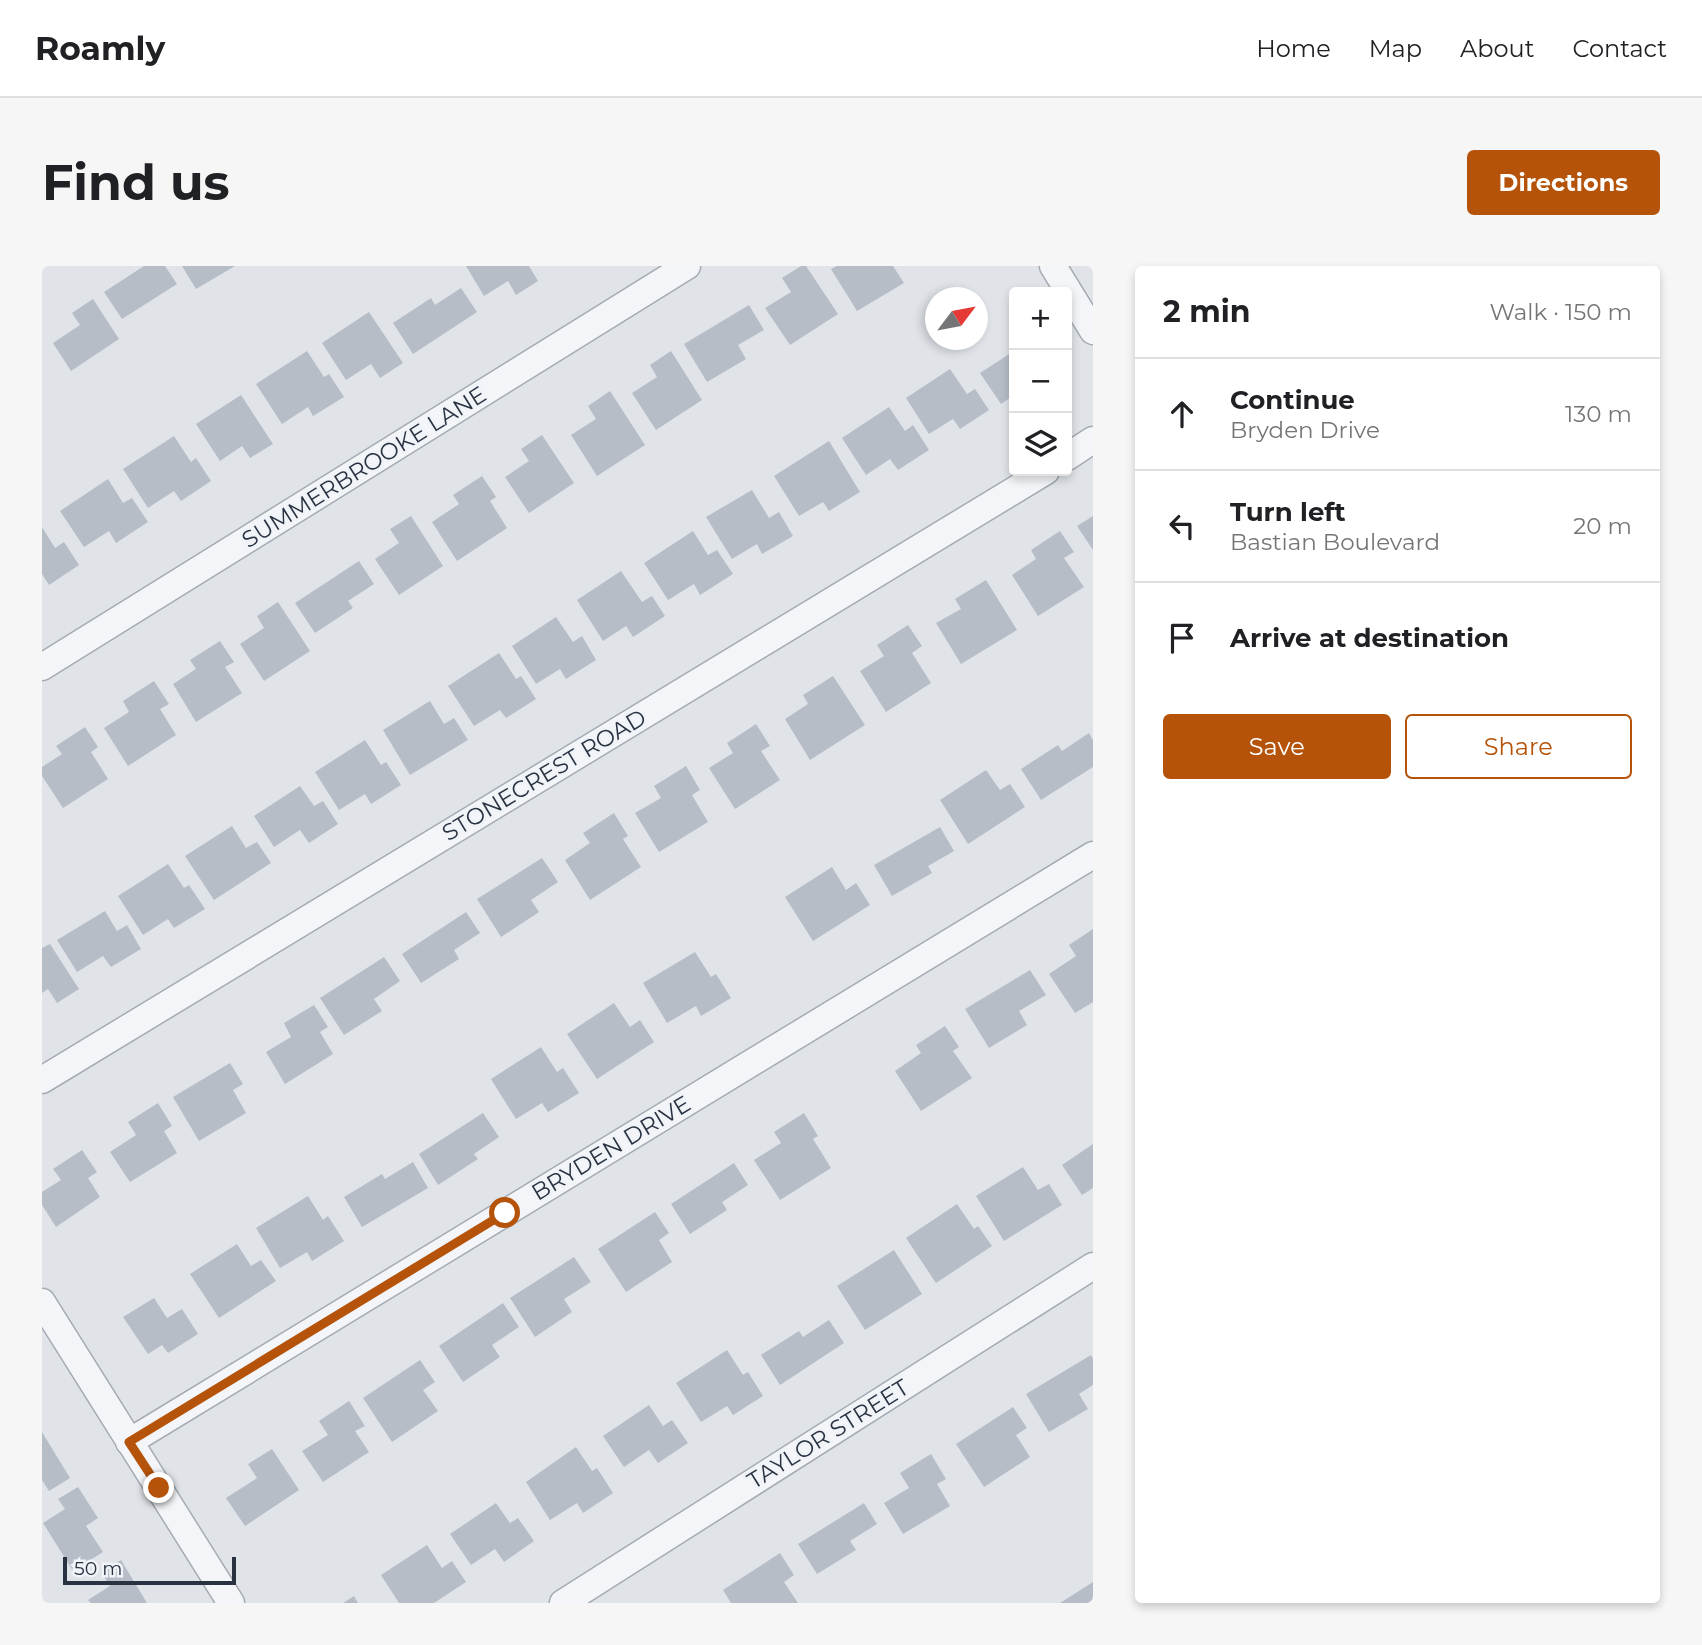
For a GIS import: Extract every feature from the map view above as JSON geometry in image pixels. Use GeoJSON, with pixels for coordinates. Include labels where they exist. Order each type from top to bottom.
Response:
{"type":"FeatureCollection","features":[{"type":"Feature","properties":{"kind":"street","name":"SUMMERBROOKE LANE"},"geometry":{"type":"LineString","coordinates":[[42,667],[687,266]]}},
{"type":"Feature","properties":{"kind":"street"},"geometry":{"type":"LineString","coordinates":[[1053,266],[1093,331]]}},
{"type":"Feature","properties":{"kind":"street"},"geometry":{"type":"LineString","coordinates":[[1072,454],[1093,440]]}},
{"type":"Feature","properties":{"kind":"street","name":"STONECREST ROAD"},"geometry":{"type":"LineString","coordinates":[[42,1080],[1038,476]]}},
{"type":"Feature","properties":{"kind":"street","name":"BRYDEN DRIVE"},"geometry":{"type":"LineString","coordinates":[[129,1442],[1093,855]]}},
{"type":"Feature","properties":{"kind":"street","name":"TAYLOR STREET"},"geometry":{"type":"LineString","coordinates":[[563,1603],[1093,1266]]}},
{"type":"Feature","properties":{"kind":"street"},"geometry":{"type":"LineString","coordinates":[[42,1303],[231,1603]]}},
{"type":"Feature","properties":{"kind":"building"},"geometry":{"type":"Polygon","coordinates":[[[144,266],[165,266],[177,284],[122,319],[104,292],[144,266]]]}},
{"type":"Feature","properties":{"kind":"building"},"geometry":{"type":"Polygon","coordinates":[[[182,266],[235,266],[196,289],[182,266]]]}},
{"type":"Feature","properties":{"kind":"building"},"geometry":{"type":"Polygon","coordinates":[[[466,266],[529,266],[538,281],[516,295],[508,281],[484,296],[466,266]]]}},
{"type":"Feature","properties":{"kind":"building"},"geometry":{"type":"Polygon","coordinates":[[[801,266],[806,266],[838,314],[790,345],[765,308],[791,292],[782,278],[801,266]]]}},
{"type":"Feature","properties":{"kind":"building"},"geometry":{"type":"Polygon","coordinates":[[[837,266],[893,266],[904,283],[857,311],[831,269],[837,266]]]}},
{"type":"Feature","properties":{"kind":"building"},"geometry":{"type":"Polygon","coordinates":[[[461,288],[477,312],[413,354],[393,323],[431,298],[435,305],[461,288]]]}},
{"type":"Feature","properties":{"kind":"building"},"geometry":{"type":"Polygon","coordinates":[[[93,299],[119,339],[71,371],[53,343],[80,325],[72,313],[93,299]]]}},
{"type":"Feature","properties":{"kind":"building"},"geometry":{"type":"Polygon","coordinates":[[[749,305],[764,330],[738,345],[746,359],[707,382],[684,344],[749,305]]]}},
{"type":"Feature","properties":{"kind":"building"},"geometry":{"type":"Polygon","coordinates":[[[369,312],[403,363],[380,378],[371,364],[346,380],[322,343],[369,312]]]}},
{"type":"Feature","properties":{"kind":"building"},"geometry":{"type":"Polygon","coordinates":[[[307,351],[324,377],[329,374],[344,397],[313,416],[308,407],[282,424],[256,384],[307,351]]]}},
{"type":"Feature","properties":{"kind":"building"},"geometry":{"type":"Polygon","coordinates":[[[671,351],[702,400],[656,430],[632,393],[657,377],[650,365],[671,351]]]}},
{"type":"Feature","properties":{"kind":"building"},"geometry":{"type":"Polygon","coordinates":[[[1009,354],[1009,398],[1001,404],[980,373],[1009,354]]]}},
{"type":"Feature","properties":{"kind":"building"},"geometry":{"type":"Polygon","coordinates":[[[950,369],[967,394],[975,389],[989,410],[960,429],[953,419],[929,434],[906,398],[950,369]]]}},
{"type":"Feature","properties":{"kind":"building"},"geometry":{"type":"Polygon","coordinates":[[[610,391],[645,445],[597,476],[571,435],[596,419],[588,406],[610,391]]]}},
{"type":"Feature","properties":{"kind":"building"},"geometry":{"type":"Polygon","coordinates":[[[241,395],[273,444],[250,458],[242,446],[220,461],[196,424],[241,395]]]}},
{"type":"Feature","properties":{"kind":"building"},"geometry":{"type":"Polygon","coordinates":[[[889,407],[905,431],[913,425],[929,450],[898,470],[890,459],[866,475],[842,438],[889,407]]]}},
{"type":"Feature","properties":{"kind":"building"},"geometry":{"type":"Polygon","coordinates":[[[542,435],[574,483],[529,513],[505,477],[529,461],[521,449],[542,435]]]}},
{"type":"Feature","properties":{"kind":"building"},"geometry":{"type":"Polygon","coordinates":[[[174,436],[191,462],[196,458],[211,481],[181,501],[174,491],[148,508],[123,469],[174,436]]]}},
{"type":"Feature","properties":{"kind":"building"},"geometry":{"type":"Polygon","coordinates":[[[829,441],[860,492],[829,511],[823,502],[799,516],[774,476],[829,441]]]}},
{"type":"Feature","properties":{"kind":"building"},"geometry":{"type":"Polygon","coordinates":[[[482,476],[496,497],[490,501],[507,528],[457,561],[432,522],[459,504],[453,495],[482,476]]]}},
{"type":"Feature","properties":{"kind":"building"},"geometry":{"type":"Polygon","coordinates":[[[108,479],[123,503],[132,498],[148,522],[116,543],[109,531],[84,547],[60,511],[108,479]]]}},
{"type":"Feature","properties":{"kind":"building"},"geometry":{"type":"Polygon","coordinates":[[[752,490],[769,518],[779,512],[793,536],[762,554],[757,544],[732,559],[706,517],[752,490]]]}},
{"type":"Feature","properties":{"kind":"building"},"geometry":{"type":"Polygon","coordinates":[[[411,516],[443,566],[399,595],[375,559],[399,543],[390,529],[411,516]]]}},
{"type":"Feature","properties":{"kind":"building"},"geometry":{"type":"Polygon","coordinates":[[[1093,516],[1093,550],[1077,526],[1093,516]]]}},
{"type":"Feature","properties":{"kind":"building"},"geometry":{"type":"Polygon","coordinates":[[[42,527],[55,548],[64,542],[79,565],[49,585],[42,574],[42,527]]]}},
{"type":"Feature","properties":{"kind":"building"},"geometry":{"type":"Polygon","coordinates":[[[693,531],[708,555],[717,550],[733,574],[700,595],[694,584],[668,600],[644,563],[693,531]]]}},
{"type":"Feature","properties":{"kind":"building"},"geometry":{"type":"Polygon","coordinates":[[[1060,531],[1074,552],[1064,558],[1084,587],[1038,616],[1012,575],[1036,559],[1031,550],[1060,531]]]}},
{"type":"Feature","properties":{"kind":"building"},"geometry":{"type":"Polygon","coordinates":[[[359,561],[374,584],[348,601],[353,608],[315,633],[295,603],[359,561]]]}},
{"type":"Feature","properties":{"kind":"building"},"geometry":{"type":"Polygon","coordinates":[[[621,571],[642,602],[652,596],[665,616],[633,637],[626,626],[603,641],[577,600],[621,571]]]}},
{"type":"Feature","properties":{"kind":"building"},"geometry":{"type":"Polygon","coordinates":[[[986,580],[1017,630],[961,664],[936,623],[961,609],[955,599],[986,580]]]}},
{"type":"Feature","properties":{"kind":"building"},"geometry":{"type":"Polygon","coordinates":[[[278,602],[310,651],[264,681],[240,644],[264,628],[257,616],[278,602]]]}},
{"type":"Feature","properties":{"kind":"building"},"geometry":{"type":"Polygon","coordinates":[[[556,617],[573,642],[582,636],[596,660],[566,679],[560,669],[536,684],[512,646],[556,617]]]}},
{"type":"Feature","properties":{"kind":"building"},"geometry":{"type":"Polygon","coordinates":[[[908,625],[922,646],[912,653],[931,683],[886,712],[860,671],[884,656],[877,645],[908,625]]]}},
{"type":"Feature","properties":{"kind":"building"},"geometry":{"type":"Polygon","coordinates":[[[220,641],[234,662],[225,667],[242,693],[196,722],[173,684],[196,669],[190,660],[220,641]]]}},
{"type":"Feature","properties":{"kind":"building"},"geometry":{"type":"Polygon","coordinates":[[[499,653],[516,679],[521,676],[536,699],[506,718],[500,710],[474,726],[448,686],[499,653]]]}},
{"type":"Feature","properties":{"kind":"building"},"geometry":{"type":"Polygon","coordinates":[[[833,676],[865,725],[810,760],[785,719],[808,704],[803,695],[833,676]]]}},
{"type":"Feature","properties":{"kind":"building"},"geometry":{"type":"Polygon","coordinates":[[[154,681],[169,704],[160,709],[176,735],[128,766],[104,728],[129,712],[123,701],[154,681]]]}},
{"type":"Feature","properties":{"kind":"building"},"geometry":{"type":"Polygon","coordinates":[[[430,701],[444,724],[454,718],[468,740],[410,775],[383,730],[430,701]]]}},
{"type":"Feature","properties":{"kind":"building"},"geometry":{"type":"Polygon","coordinates":[[[756,724],[770,746],[761,751],[780,780],[735,809],[709,768],[733,753],[727,743],[756,724]]]}},
{"type":"Feature","properties":{"kind":"building"},"geometry":{"type":"Polygon","coordinates":[[[85,727],[98,747],[91,752],[108,779],[63,808],[42,776],[42,767],[62,754],[56,746],[85,727]]]}},
{"type":"Feature","properties":{"kind":"building"},"geometry":{"type":"Polygon","coordinates":[[[1089,733],[1093,740],[1093,767],[1041,800],[1021,769],[1058,745],[1062,751],[1089,733]]]}},
{"type":"Feature","properties":{"kind":"building"},"geometry":{"type":"Polygon","coordinates":[[[365,740],[381,765],[386,762],[401,785],[371,804],[365,794],[339,810],[315,772],[365,740]]]}},
{"type":"Feature","properties":{"kind":"building"},"geometry":{"type":"Polygon","coordinates":[[[686,766],[700,790],[692,795],[708,822],[659,852],[635,813],[661,798],[654,786],[686,766]]]}},
{"type":"Feature","properties":{"kind":"building"},"geometry":{"type":"Polygon","coordinates":[[[986,770],[1000,790],[1010,784],[1025,807],[968,844],[940,800],[986,770]]]}},
{"type":"Feature","properties":{"kind":"building"},"geometry":{"type":"Polygon","coordinates":[[[300,786],[314,806],[323,801],[338,824],[309,843],[300,830],[274,847],[254,816],[300,786]]]}},
{"type":"Feature","properties":{"kind":"building"},"geometry":{"type":"Polygon","coordinates":[[[614,813],[628,836],[623,839],[641,867],[590,900],[565,860],[590,843],[583,833],[614,813]]]}},
{"type":"Feature","properties":{"kind":"building"},"geometry":{"type":"Polygon","coordinates":[[[232,826],[246,848],[257,842],[271,863],[214,900],[185,856],[232,826]]]}},
{"type":"Feature","properties":{"kind":"building"},"geometry":{"type":"Polygon","coordinates":[[[940,827],[954,851],[928,866],[932,873],[892,896],[874,865],[940,827]]]}},
{"type":"Feature","properties":{"kind":"building"},"geometry":{"type":"Polygon","coordinates":[[[542,858],[558,882],[531,900],[539,912],[501,937],[477,899],[542,858]]]}},
{"type":"Feature","properties":{"kind":"building"},"geometry":{"type":"Polygon","coordinates":[[[168,864],[184,888],[189,885],[205,909],[174,928],[168,919],[143,935],[118,896],[168,864]]]}},
{"type":"Feature","properties":{"kind":"building"},"geometry":{"type":"Polygon","coordinates":[[[832,867],[846,890],[856,883],[870,905],[813,941],[785,897],[832,867]]]}},
{"type":"Feature","properties":{"kind":"building"},"geometry":{"type":"Polygon","coordinates":[[[105,911],[117,931],[127,925],[141,949],[111,967],[103,956],[77,972],[57,940],[105,911]]]}},
{"type":"Feature","properties":{"kind":"building"},"geometry":{"type":"Polygon","coordinates":[[[466,912],[480,933],[454,950],[459,959],[421,983],[402,954],[466,912]]]}},
{"type":"Feature","properties":{"kind":"building"},"geometry":{"type":"Polygon","coordinates":[[[1093,929],[1093,1002],[1075,1013],[1049,974],[1076,956],[1069,945],[1093,929]]]}},
{"type":"Feature","properties":{"kind":"building"},"geometry":{"type":"Polygon","coordinates":[[[50,944],[79,989],[57,1003],[48,989],[42,993],[42,948],[50,944]]]}},
{"type":"Feature","properties":{"kind":"building"},"geometry":{"type":"Polygon","coordinates":[[[695,952],[711,977],[716,974],[731,998],[701,1016],[696,1006],[667,1023],[643,983],[695,952]]]}},
{"type":"Feature","properties":{"kind":"building"},"geometry":{"type":"Polygon","coordinates":[[[384,957],[400,981],[374,999],[382,1011],[344,1035],[320,998],[384,957]]]}},
{"type":"Feature","properties":{"kind":"building"},"geometry":{"type":"Polygon","coordinates":[[[1030,970],[1046,995],[1019,1011],[1027,1025],[989,1048],[965,1009],[1030,970]]]}},
{"type":"Feature","properties":{"kind":"building"},"geometry":{"type":"Polygon","coordinates":[[[614,1003],[630,1027],[640,1020],[654,1042],[597,1079],[567,1034],[614,1003]]]}},
{"type":"Feature","properties":{"kind":"building"},"geometry":{"type":"Polygon","coordinates":[[[314,1005],[328,1027],[320,1032],[333,1054],[285,1084],[266,1052],[291,1037],[284,1023],[314,1005]]]}},
{"type":"Feature","properties":{"kind":"building"},"geometry":{"type":"Polygon","coordinates":[[[945,1026],[959,1047],[953,1051],[972,1078],[921,1111],[895,1071],[921,1053],[916,1045],[945,1026]]]}},
{"type":"Feature","properties":{"kind":"building"},"geometry":{"type":"Polygon","coordinates":[[[541,1047],[557,1072],[563,1068],[579,1093],[548,1112],[542,1103],[516,1119],[491,1079],[541,1047]]]}},
{"type":"Feature","properties":{"kind":"building"},"geometry":{"type":"Polygon","coordinates":[[[230,1063],[243,1084],[233,1090],[246,1113],[199,1141],[173,1097],[230,1063]]]}},
{"type":"Feature","properties":{"kind":"building"},"geometry":{"type":"Polygon","coordinates":[[[158,1103],[172,1126],[164,1131],[177,1153],[130,1182],[110,1152],[136,1135],[128,1122],[158,1103]]]}},
{"type":"Feature","properties":{"kind":"building"},"geometry":{"type":"Polygon","coordinates":[[[483,1113],[499,1137],[474,1154],[478,1159],[438,1185],[419,1154],[483,1113]]]}},
{"type":"Feature","properties":{"kind":"building"},"geometry":{"type":"Polygon","coordinates":[[[804,1113],[818,1136],[813,1139],[831,1168],[780,1200],[754,1160],[781,1143],[774,1132],[804,1113]]]}},
{"type":"Feature","properties":{"kind":"building"},"geometry":{"type":"Polygon","coordinates":[[[1093,1144],[1093,1188],[1082,1195],[1062,1165],[1093,1144]]]}},
{"type":"Feature","properties":{"kind":"building"},"geometry":{"type":"Polygon","coordinates":[[[82,1150],[97,1172],[88,1178],[100,1197],[56,1227],[42,1205],[42,1192],[61,1180],[53,1169],[82,1150]]]}},
{"type":"Feature","properties":{"kind":"building"},"geometry":{"type":"Polygon","coordinates":[[[413,1162],[428,1188],[362,1227],[344,1197],[382,1174],[385,1179],[413,1162]]]}},
{"type":"Feature","properties":{"kind":"building"},"geometry":{"type":"Polygon","coordinates":[[[734,1163],[748,1185],[722,1202],[727,1210],[690,1234],[671,1204],[734,1163]]]}},
{"type":"Feature","properties":{"kind":"building"},"geometry":{"type":"Polygon","coordinates":[[[1023,1167],[1038,1190],[1049,1184],[1062,1205],[1004,1241],[976,1196],[1023,1167]]]}},
{"type":"Feature","properties":{"kind":"building"},"geometry":{"type":"Polygon","coordinates":[[[308,1196],[323,1220],[328,1216],[344,1241],[312,1261],[307,1252],[280,1268],[256,1228],[308,1196]]]}},
{"type":"Feature","properties":{"kind":"building"},"geometry":{"type":"Polygon","coordinates":[[[957,1204],[974,1229],[978,1226],[992,1246],[936,1283],[906,1238],[957,1204]]]}},
{"type":"Feature","properties":{"kind":"building"},"geometry":{"type":"Polygon","coordinates":[[[655,1212],[669,1233],[659,1240],[672,1262],[626,1292],[598,1249],[655,1212]]]}},
{"type":"Feature","properties":{"kind":"building"},"geometry":{"type":"Polygon","coordinates":[[[237,1244],[251,1266],[261,1260],[276,1281],[219,1318],[190,1274],[237,1244]]]}},
{"type":"Feature","properties":{"kind":"building"},"geometry":{"type":"Polygon","coordinates":[[[894,1250],[922,1294],[865,1330],[837,1286],[894,1250]]]}},
{"type":"Feature","properties":{"kind":"building"},"geometry":{"type":"Polygon","coordinates":[[[574,1257],[591,1282],[564,1299],[572,1312],[535,1337],[510,1298],[574,1257]]]}},
{"type":"Feature","properties":{"kind":"building"},"geometry":{"type":"Polygon","coordinates":[[[154,1298],[167,1318],[182,1309],[198,1334],[168,1353],[162,1345],[148,1354],[123,1317],[154,1298]]]}},
{"type":"Feature","properties":{"kind":"building"},"geometry":{"type":"Polygon","coordinates":[[[503,1303],[519,1327],[492,1345],[500,1357],[463,1382],[439,1346],[503,1303]]]}},
{"type":"Feature","properties":{"kind":"building"},"geometry":{"type":"Polygon","coordinates":[[[829,1320],[844,1343],[780,1385],[761,1355],[799,1331],[803,1337],[829,1320]]]}},
{"type":"Feature","properties":{"kind":"building"},"geometry":{"type":"Polygon","coordinates":[[[727,1350],[743,1375],[748,1372],[763,1396],[733,1415],[727,1406],[701,1422],[676,1383],[727,1350]]]}},
{"type":"Feature","properties":{"kind":"building"},"geometry":{"type":"Polygon","coordinates":[[[1091,1355],[1093,1385],[1079,1394],[1088,1409],[1049,1432],[1026,1394],[1091,1355]]]}},
{"type":"Feature","properties":{"kind":"building"},"geometry":{"type":"Polygon","coordinates":[[[420,1360],[435,1382],[423,1390],[438,1411],[392,1442],[363,1398],[420,1360]]]}},
{"type":"Feature","properties":{"kind":"building"},"geometry":{"type":"Polygon","coordinates":[[[349,1401],[365,1426],[355,1431],[369,1452],[323,1482],[302,1451],[328,1435],[319,1421],[349,1401]]]}},
{"type":"Feature","properties":{"kind":"building"},"geometry":{"type":"Polygon","coordinates":[[[649,1405],[663,1426],[672,1420],[688,1443],[658,1463],[649,1450],[624,1467],[603,1436],[649,1405]]]}},
{"type":"Feature","properties":{"kind":"building"},"geometry":{"type":"Polygon","coordinates":[[[1013,1407],[1027,1428],[1016,1435],[1030,1457],[984,1487],[956,1444],[1013,1407]]]}},
{"type":"Feature","properties":{"kind":"building"},"geometry":{"type":"Polygon","coordinates":[[[42,1432],[70,1478],[49,1491],[42,1480],[42,1432]]]}},
{"type":"Feature","properties":{"kind":"building"},"geometry":{"type":"Polygon","coordinates":[[[576,1447],[592,1471],[597,1468],[613,1493],[583,1513],[577,1503],[550,1520],[526,1482],[576,1447]]]}},
{"type":"Feature","properties":{"kind":"building"},"geometry":{"type":"Polygon","coordinates":[[[272,1449],[299,1490],[245,1526],[226,1498],[257,1478],[248,1464],[272,1449]]]}},
{"type":"Feature","properties":{"kind":"building"},"geometry":{"type":"Polygon","coordinates":[[[931,1454],[946,1479],[937,1484],[950,1506],[903,1534],[884,1503],[909,1488],[900,1473],[931,1454]]]}},
{"type":"Feature","properties":{"kind":"building"},"geometry":{"type":"Polygon","coordinates":[[[78,1487],[98,1518],[86,1526],[103,1552],[73,1571],[43,1523],[65,1509],[58,1499],[78,1487]]]}},
{"type":"Feature","properties":{"kind":"building"},"geometry":{"type":"Polygon","coordinates":[[[496,1503],[510,1523],[518,1518],[534,1541],[504,1562],[495,1549],[471,1565],[450,1534],[496,1503]]]}},
{"type":"Feature","properties":{"kind":"building"},"geometry":{"type":"Polygon","coordinates":[[[864,1503],[877,1524],[850,1541],[856,1550],[817,1574],[798,1544],[864,1503]]]}},
{"type":"Feature","properties":{"kind":"building"},"geometry":{"type":"Polygon","coordinates":[[[427,1545],[442,1568],[452,1561],[466,1582],[434,1603],[399,1603],[381,1575],[427,1545]]]}},
{"type":"Feature","properties":{"kind":"building"},"geometry":{"type":"Polygon","coordinates":[[[780,1553],[794,1575],[784,1582],[798,1603],[731,1603],[723,1590],[780,1553]]]}},
{"type":"Feature","properties":{"kind":"building"},"geometry":{"type":"Polygon","coordinates":[[[121,1560],[147,1603],[91,1603],[88,1600],[110,1586],[101,1572],[121,1560]]]}},
{"type":"Feature","properties":{"kind":"building"},"geometry":{"type":"Polygon","coordinates":[[[1093,1582],[1093,1603],[1060,1603],[1093,1582]]]}},
{"type":"Feature","properties":{"kind":"building"},"geometry":{"type":"Polygon","coordinates":[[[354,1596],[358,1603],[343,1603],[354,1596]]]}},
{"type":"Feature","properties":{"kind":"route"},"geometry":{"type":"LineString","coordinates":[[159,1488],[129,1442],[505,1213]]}}]}
